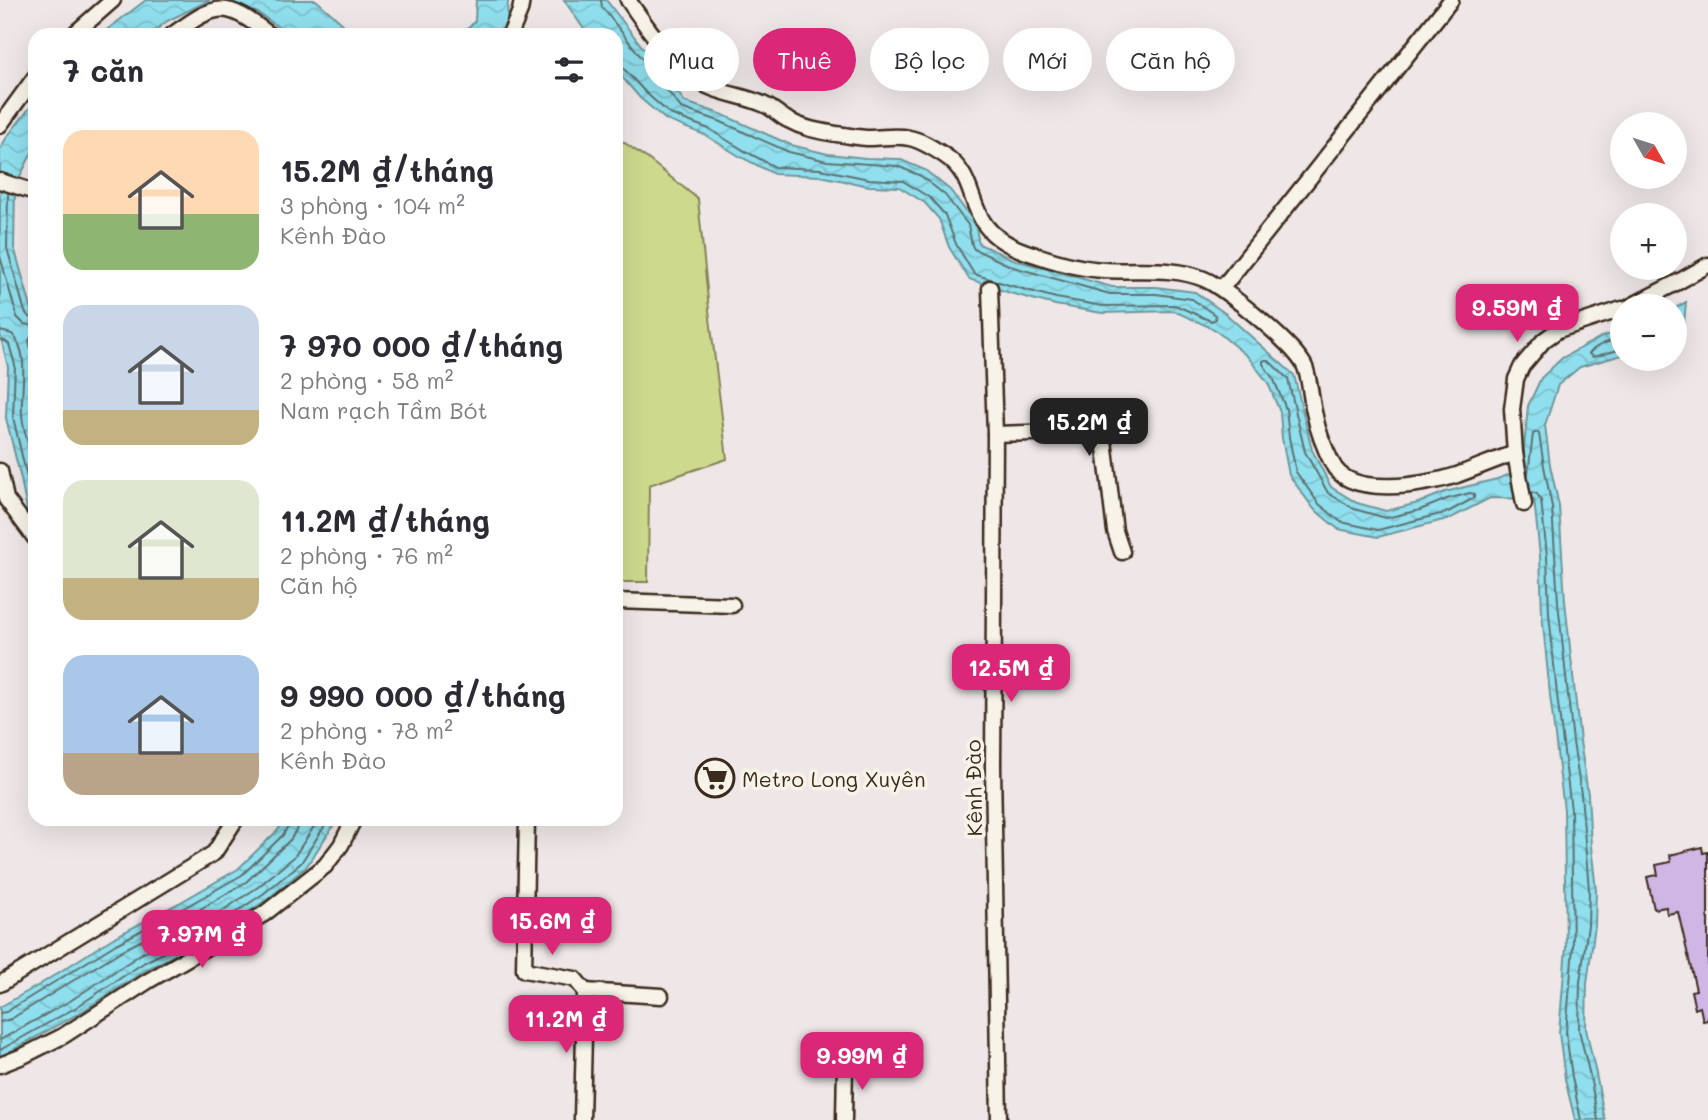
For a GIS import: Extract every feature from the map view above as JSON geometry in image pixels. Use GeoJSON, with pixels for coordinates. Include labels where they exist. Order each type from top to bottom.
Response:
{"type":"FeatureCollection","features":[{"type":"Feature","properties":{"kind":"street"},"geometry":{"type":"LineString","coordinates":[[81,28],[113,0]]}},
{"type":"Feature","properties":{"kind":"street"},"geometry":{"type":"LineString","coordinates":[[513,28],[522,0]]}},
{"type":"Feature","properties":{"kind":"street"},"geometry":{"type":"LineString","coordinates":[[628,0],[683,71],[711,88],[764,104],[805,129],[869,138],[908,137],[946,156],[961,171],[986,226],[1012,246],[1075,266],[1102,270],[1161,270],[1203,278],[1222,288],[1274,332],[1305,366],[1315,420],[1333,466],[1340,476],[1370,485],[1412,485],[1515,458]]}},
{"type":"Feature","properties":{"kind":"street"},"geometry":{"type":"LineString","coordinates":[[1222,288],[1451,0]]}},
{"type":"Feature","properties":{"kind":"street"},"geometry":{"type":"LineString","coordinates":[[183,28],[210,11],[225,9],[248,17],[261,28]]}},
{"type":"Feature","properties":{"kind":"street"},"geometry":{"type":"LineString","coordinates":[[0,125],[28,87]]}},
{"type":"Feature","properties":{"kind":"street"},"geometry":{"type":"LineString","coordinates":[[0,181],[28,190]]}},
{"type":"Feature","properties":{"kind":"street"},"geometry":{"type":"LineString","coordinates":[[1654,294],[1708,265]]}},
{"type":"Feature","properties":{"kind":"street","name":"Kênh Đào"},"geometry":{"type":"LineString","coordinates":[[990,288],[995,434],[993,766],[999,1120]]}},
{"type":"Feature","properties":{"kind":"street"},"geometry":{"type":"LineString","coordinates":[[1524,504],[1515,458],[1512,410],[1522,366],[1545,340],[1558,330],[1610,313]]}},
{"type":"Feature","properties":{"kind":"street"},"geometry":{"type":"LineString","coordinates":[[995,434],[1103,432],[1115,531],[1122,552]]}},
{"type":"Feature","properties":{"kind":"street"},"geometry":{"type":"LineString","coordinates":[[0,471],[6,499],[28,529]]}},
{"type":"Feature","properties":{"kind":"street"},"geometry":{"type":"LineString","coordinates":[[623,601],[732,605]]}},
{"type":"Feature","properties":{"kind":"street"},"geometry":{"type":"LineString","coordinates":[[0,985],[214,853],[231,826]]}},
{"type":"Feature","properties":{"kind":"street"},"geometry":{"type":"LineString","coordinates":[[0,1065],[63,1036],[148,981],[264,915],[325,866],[341,845],[350,826]]}},
{"type":"Feature","properties":{"kind":"street"},"geometry":{"type":"LineString","coordinates":[[527,826],[524,970],[575,979],[585,991],[582,1120]]}},
{"type":"Feature","properties":{"kind":"street"},"geometry":{"type":"LineString","coordinates":[[585,991],[661,996]]}},
{"type":"Feature","properties":{"kind":"street"},"geometry":{"type":"LineString","coordinates":[[844,1120],[845,1063]]}},
{"type":"Feature","properties":{"kind":"green space"},"geometry":{"type":"Polygon","coordinates":[[[623,142],[698,199],[727,459],[649,485],[648,582],[623,582],[623,142]]]}},
{"type":"Feature","properties":{"kind":"water"},"geometry":{"type":"Polygon","coordinates":[[[146,0],[210,0],[158,28],[109,28],[146,0]]]}},
{"type":"Feature","properties":{"kind":"water"},"geometry":{"type":"Polygon","coordinates":[[[223,0],[316,0],[347,28],[280,28],[258,13],[223,0]]]}},
{"type":"Feature","properties":{"kind":"water"},"geometry":{"type":"Polygon","coordinates":[[[476,0],[508,0],[507,21],[502,28],[468,28],[475,21],[476,0]]]}},
{"type":"Feature","properties":{"kind":"water"},"geometry":{"type":"Polygon","coordinates":[[[564,0],[606,0],[644,49],[644,91],[676,91],[685,102],[721,114],[791,145],[828,154],[899,159],[925,170],[950,190],[975,223],[979,244],[1015,260],[1112,287],[1156,287],[1195,292],[1226,314],[1294,375],[1312,450],[1331,487],[1357,503],[1386,511],[1522,470],[1528,406],[1541,378],[1562,358],[1610,334],[1610,358],[1580,367],[1558,385],[1545,425],[1559,506],[1565,601],[1588,794],[1596,890],[1595,925],[1587,983],[1586,1029],[1605,1120],[1575,1120],[1565,1079],[1559,1033],[1566,947],[1564,810],[1542,614],[1534,499],[1490,498],[1451,518],[1378,537],[1338,529],[1314,509],[1289,475],[1280,412],[1268,383],[1248,357],[1214,329],[1174,311],[1102,313],[1055,305],[969,279],[949,247],[939,219],[925,203],[899,187],[869,186],[820,176],[774,174],[705,135],[666,120],[640,98],[623,78],[623,28],[583,28],[564,0]]]}},
{"type":"Feature","properties":{"kind":"water"},"geometry":{"type":"Polygon","coordinates":[[[28,110],[28,160],[15,187],[14,247],[28,296],[28,516],[6,418],[8,367],[0,334],[0,149],[28,110]]]}},
{"type":"Feature","properties":{"kind":"water"},"geometry":{"type":"Polygon","coordinates":[[[280,826],[333,826],[306,867],[268,899],[214,935],[149,968],[78,1014],[0,1057],[0,1007],[113,938],[238,869],[280,826]]]}},
{"type":"Feature","properties":{"kind":"building"},"geometry":{"type":"Polygon","coordinates":[[[1702,847],[1703,853],[1708,852],[1708,1020],[1703,1021],[1700,1007],[1695,1009],[1691,991],[1696,990],[1678,912],[1667,914],[1666,907],[1654,909],[1647,877],[1658,875],[1656,865],[1671,862],[1670,855],[1702,847]]]}},
{"type":"Feature","properties":{"kind":"place","name":"Metro Long Xuyên"},"geometry":{"type":"Point","coordinates":[715,778]}}]}
